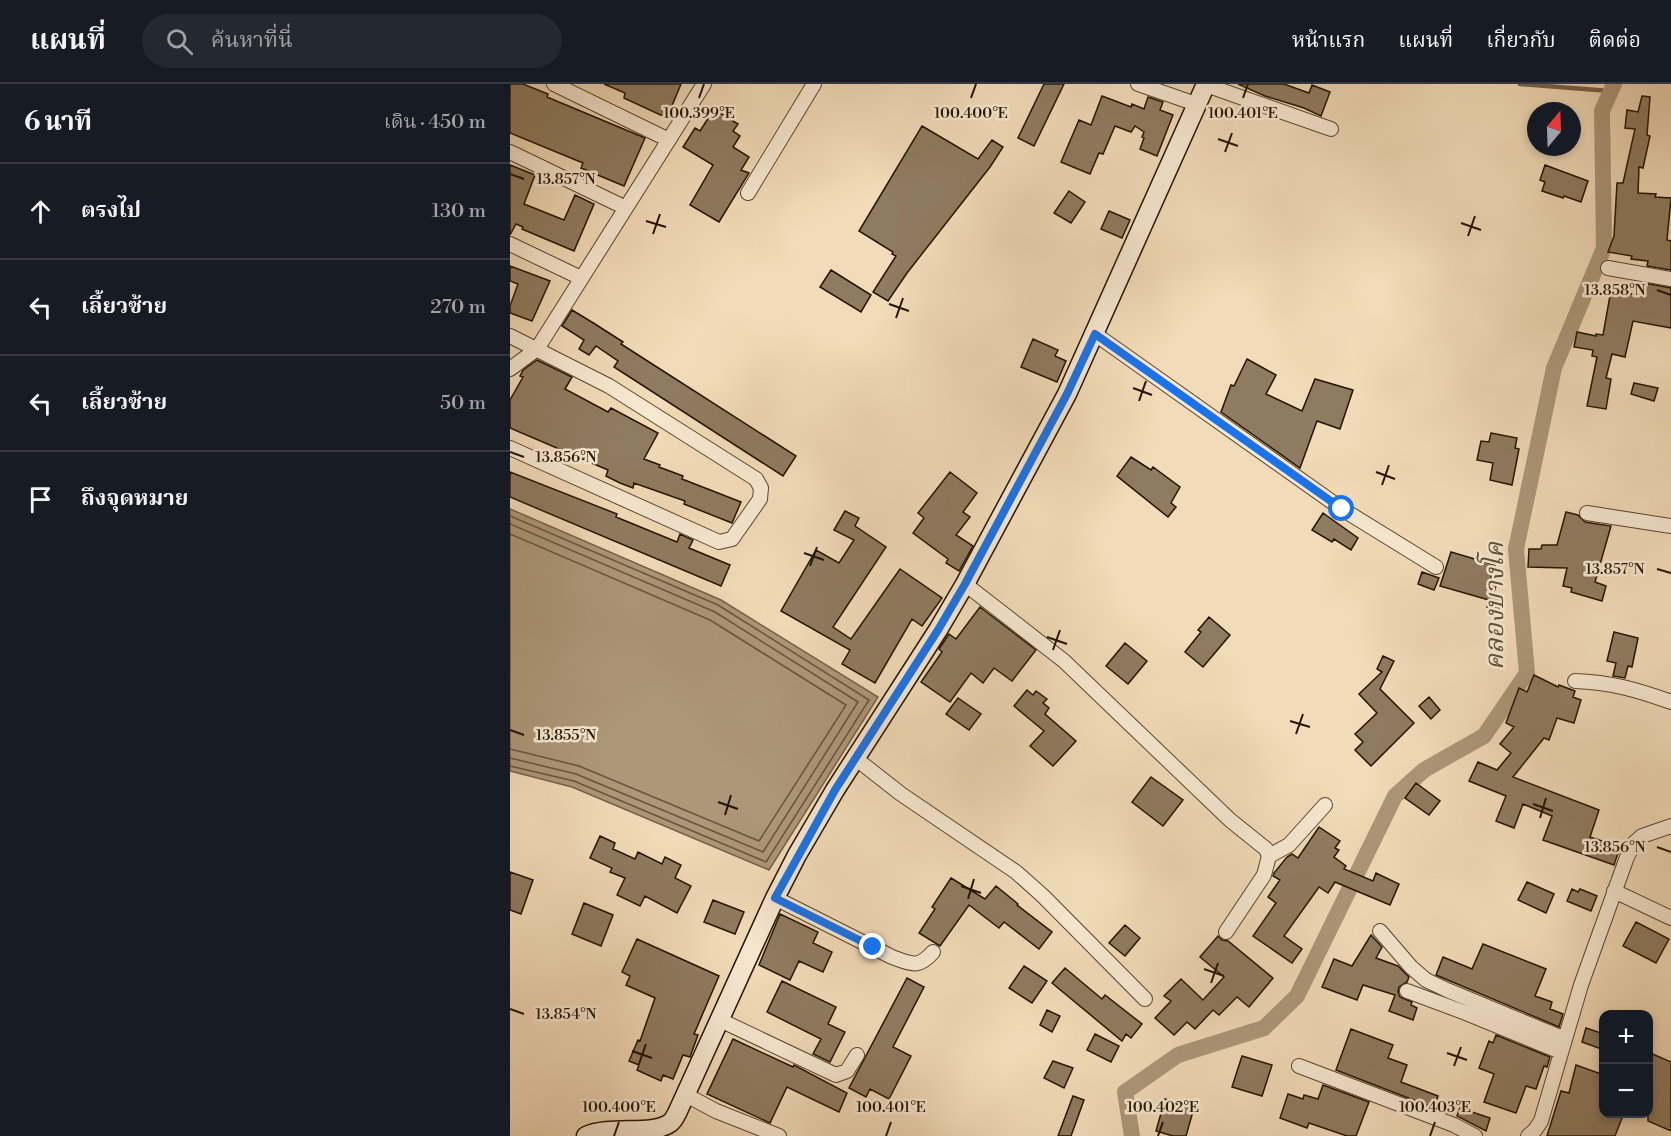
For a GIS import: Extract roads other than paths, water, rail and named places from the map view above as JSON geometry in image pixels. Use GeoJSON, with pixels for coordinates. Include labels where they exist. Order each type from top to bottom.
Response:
{"type":"FeatureCollection","features":[{"type":"Feature","properties":{"kind":"street"},"geometry":{"type":"LineString","coordinates":[[554,84],[669,140]]}},
{"type":"Feature","properties":{"kind":"street"},"geometry":{"type":"LineString","coordinates":[[510,369],[537,349],[704,84]]}},
{"type":"Feature","properties":{"kind":"street"},"geometry":{"type":"LineString","coordinates":[[748,193],[814,84]]}},
{"type":"Feature","properties":{"kind":"street"},"geometry":{"type":"LineString","coordinates":[[1138,84],[1196,104]]}},
{"type":"Feature","properties":{"kind":"street"},"geometry":{"type":"LineString","coordinates":[[586,1136],[607,1131],[659,1131],[670,1124],[686,1095],[775,898],[797,855],[855,758],[965,584],[1067,394],[1206,84],[1331,129]]}},
{"type":"Feature","properties":{"kind":"street"},"geometry":{"type":"LineString","coordinates":[[510,152],[626,208]]}},
{"type":"Feature","properties":{"kind":"street"},"geometry":{"type":"LineString","coordinates":[[510,244],[581,278]]}},
{"type":"Feature","properties":{"kind":"street"},"geometry":{"type":"LineString","coordinates":[[1608,268],[1671,279]]}},
{"type":"Feature","properties":{"kind":"street"},"geometry":{"type":"LineString","coordinates":[[1095,334],[1342,509],[1436,567]]}},
{"type":"Feature","properties":{"kind":"street"},"geometry":{"type":"LineString","coordinates":[[510,336],[609,386],[756,479],[761,488],[760,500],[732,539],[719,542],[510,448]]}},
{"type":"Feature","properties":{"kind":"street"},"geometry":{"type":"LineString","coordinates":[[1587,513],[1671,526]]}},
{"type":"Feature","properties":{"kind":"street"},"geometry":{"type":"LineString","coordinates":[[965,584],[1071,667],[1230,820],[1266,849],[1269,856],[1264,875],[1226,932]]}},
{"type":"Feature","properties":{"kind":"street"},"geometry":{"type":"LineString","coordinates":[[1575,681],[1601,681],[1641,691],[1671,702]]}},
{"type":"Feature","properties":{"kind":"street"},"geometry":{"type":"LineString","coordinates":[[855,758],[901,794],[1016,872],[1043,896],[1145,999]]}},
{"type":"Feature","properties":{"kind":"street"},"geometry":{"type":"LineString","coordinates":[[1269,856],[1289,845],[1325,805]]}},
{"type":"Feature","properties":{"kind":"street"},"geometry":{"type":"LineString","coordinates":[[1528,1136],[1541,1121],[1581,985],[1614,891],[1634,843],[1642,836],[1671,826]]}},
{"type":"Feature","properties":{"kind":"street"},"geometry":{"type":"LineString","coordinates":[[1614,891],[1671,918]]}},
{"type":"Feature","properties":{"kind":"street"},"geometry":{"type":"LineString","coordinates":[[775,898],[892,957],[919,964],[925,962],[933,952]]}},
{"type":"Feature","properties":{"kind":"street"},"geometry":{"type":"LineString","coordinates":[[1380,931],[1411,967],[1426,980],[1563,1045]]}},
{"type":"Feature","properties":{"kind":"street"},"geometry":{"type":"LineString","coordinates":[[1407,991],[1563,1045]]}},
{"type":"Feature","properties":{"kind":"street"},"geometry":{"type":"LineString","coordinates":[[720,1020],[836,1075],[847,1071],[857,1055]]}},
{"type":"Feature","properties":{"kind":"street"},"geometry":{"type":"LineString","coordinates":[[1299,1066],[1454,1125],[1475,1136]]}},
{"type":"Feature","properties":{"kind":"street"},"geometry":{"type":"LineString","coordinates":[[686,1095],[716,1111],[779,1136]]}},
{"type":"Feature","properties":{"kind":"water"},"geometry":{"type":"Polygon","coordinates":[[[510,509],[721,600],[878,697],[769,870],[572,787],[510,771],[510,509]]]}},
{"type":"Feature","properties":{"kind":"waterway"},"geometry":{"type":"LineString","coordinates":[[1520,84],[1610,91]]}},
{"type":"Feature","properties":{"kind":"waterway","name":"คลองบางโค"},"geometry":{"type":"LineString","coordinates":[[1132,1136],[1125,1092],[1178,1055],[1264,1028],[1297,996],[1395,796],[1424,770],[1484,736],[1527,673],[1516,549],[1554,368],[1604,248],[1602,111],[1614,84]]}}]}
